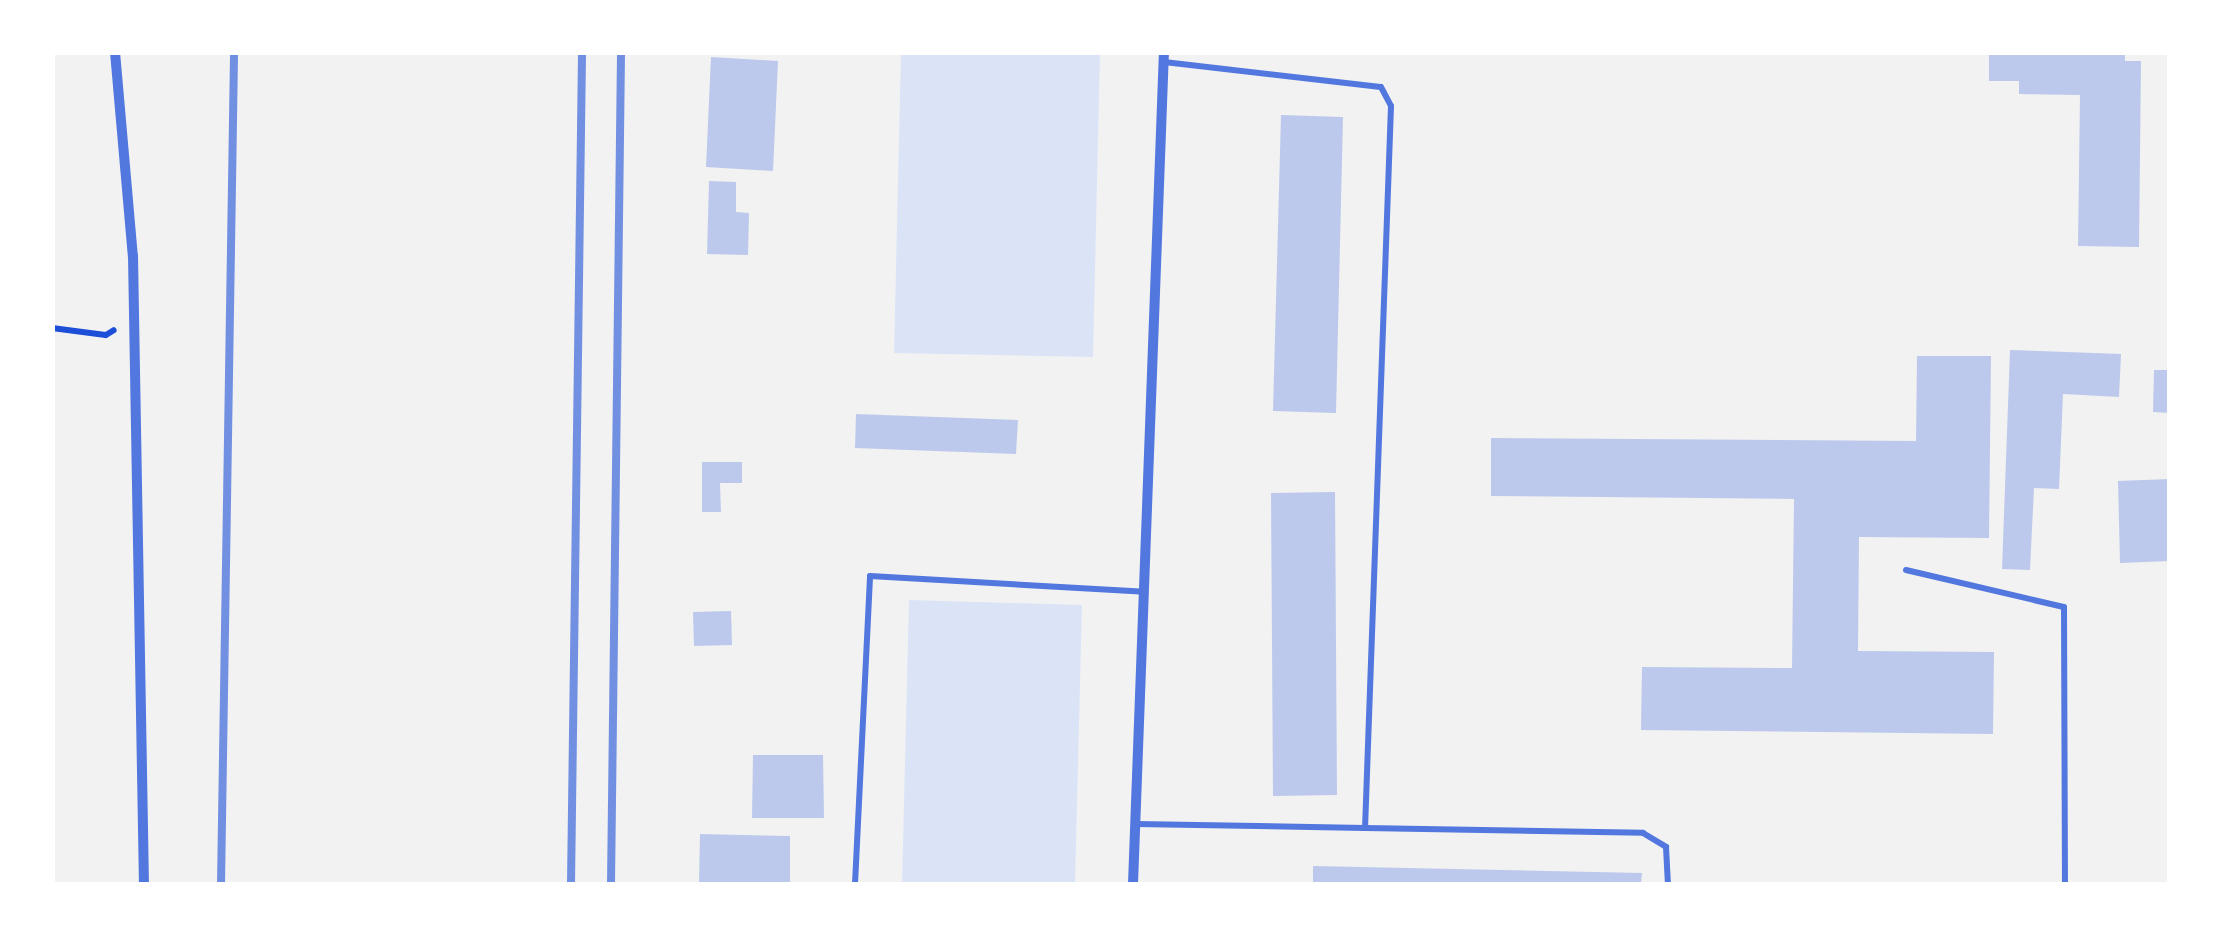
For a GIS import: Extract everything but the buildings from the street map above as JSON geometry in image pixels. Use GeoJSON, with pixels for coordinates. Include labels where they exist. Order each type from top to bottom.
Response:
{"type":"FeatureCollection","features":[{"type":"Feature","properties":{"kind":"street"},"geometry":{"type":"LineString","coordinates":[[115,52],[135,316],[144,884]]}},
{"type":"Feature","properties":{"kind":"street"},"geometry":{"type":"LineString","coordinates":[[1133,884],[1164,57]]}},
{"type":"Feature","properties":{"kind":"lane"},"geometry":{"type":"LineString","coordinates":[[1164,57],[1381,87],[1390,106],[1364,828]]}},
{"type":"Feature","properties":{"kind":"lane"},"geometry":{"type":"LineString","coordinates":[[1906,570],[2064,607],[2064,884]]}},
{"type":"Feature","properties":{"kind":"lane"},"geometry":{"type":"LineString","coordinates":[[854,884],[870,576],[1146,592]]}},
{"type":"Feature","properties":{"kind":"lane"},"geometry":{"type":"LineString","coordinates":[[1136,824],[1644,833],[1666,846],[1668,884]]}},
{"type":"Feature","properties":{"kind":"path"},"geometry":{"type":"LineString","coordinates":[[52,328],[106,335],[135,316]]}},
{"type":"Feature","properties":{"kind":"shaded area"},"geometry":{"type":"Polygon","coordinates":[[[901,53],[1100,53],[1093,357],[894,353],[901,53]]]}},
{"type":"Feature","properties":{"kind":"shaded area"},"geometry":{"type":"Polygon","coordinates":[[[909,600],[1082,605],[1075,884],[902,884],[909,600]]]}},
{"type":"Feature","properties":{"kind":"railway"},"geometry":{"type":"LineString","coordinates":[[221,884],[234,52]]}},
{"type":"Feature","properties":{"kind":"railway"},"geometry":{"type":"LineString","coordinates":[[571,884],[582,52]]}},
{"type":"Feature","properties":{"kind":"railway"},"geometry":{"type":"LineString","coordinates":[[611,884],[621,52]]}}]}
